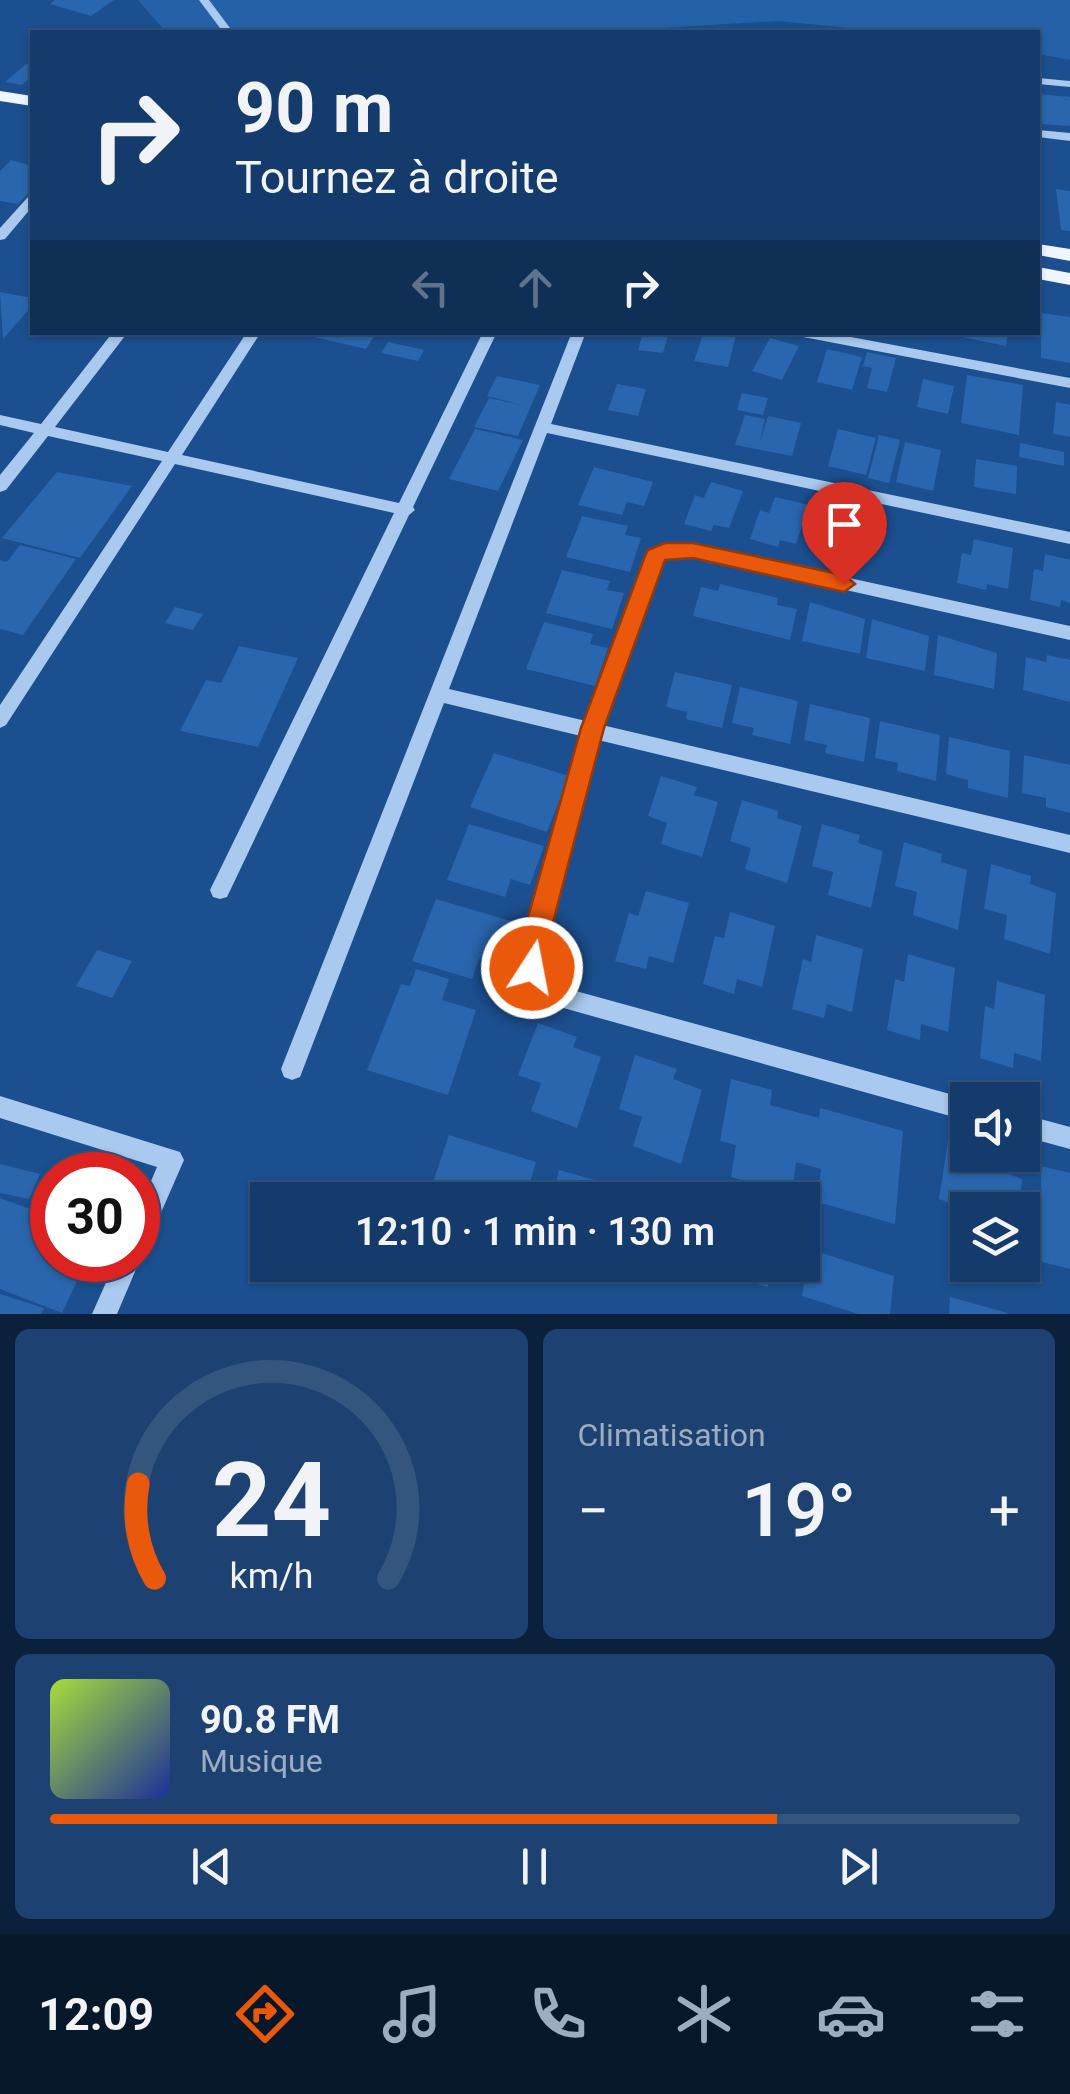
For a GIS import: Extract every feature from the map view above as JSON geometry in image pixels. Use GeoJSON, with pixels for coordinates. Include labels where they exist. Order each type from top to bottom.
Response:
{"type":"FeatureCollection","features":[{"type":"Feature","properties":{"kind":"main road"},"geometry":{"type":"LineString","coordinates":[[0,96],[30,101]]}},
{"type":"Feature","properties":{"kind":"main road"},"geometry":{"type":"LineString","coordinates":[[1040,250],[1070,255]]}},
{"type":"Feature","properties":{"kind":"main road"},"geometry":{"type":"LineString","coordinates":[[1040,273],[1070,278]]}},
{"type":"Feature","properties":{"kind":"street"},"geometry":{"type":"LineString","coordinates":[[204,0],[226,30]]}},
{"type":"Feature","properties":{"kind":"street"},"geometry":{"type":"LineString","coordinates":[[1040,81],[1070,84]]}},
{"type":"Feature","properties":{"kind":"street"},"geometry":{"type":"LineString","coordinates":[[1040,134],[1070,137]]}},
{"type":"Feature","properties":{"kind":"street"},"geometry":{"type":"LineString","coordinates":[[0,236],[30,202]]}},
{"type":"Feature","properties":{"kind":"street"},"geometry":{"type":"LineString","coordinates":[[0,215],[16,218]]}},
{"type":"Feature","properties":{"kind":"street"},"geometry":{"type":"LineString","coordinates":[[0,486],[119,335]]}},
{"type":"Feature","properties":{"kind":"street"},"geometry":{"type":"LineString","coordinates":[[0,720],[252,335]]}},
{"type":"Feature","properties":{"kind":"street"},"geometry":{"type":"LineString","coordinates":[[220,890],[489,335]]}},
{"type":"Feature","properties":{"kind":"street"},"geometry":{"type":"LineString","coordinates":[[292,1069],[578,335]]}},
{"type":"Feature","properties":{"kind":"street"},"geometry":{"type":"LineString","coordinates":[[814,335],[1070,383]]}},
{"type":"Feature","properties":{"kind":"street"},"geometry":{"type":"LineString","coordinates":[[0,420],[406,510]]}},
{"type":"Feature","properties":{"kind":"street"},"geometry":{"type":"LineString","coordinates":[[543,427],[1070,538]]}},
{"type":"Feature","properties":{"kind":"street"},"geometry":{"type":"LineString","coordinates":[[950,1105],[564,999],[538,986],[532,953],[592,728],[650,563],[665,551],[693,550],[1070,634]]}},
{"type":"Feature","properties":{"kind":"street"},"geometry":{"type":"LineString","coordinates":[[438,694],[1070,844]]}},
{"type":"Feature","properties":{"kind":"street"},"geometry":{"type":"LineString","coordinates":[[0,1108],[146,1152]]}},
{"type":"Feature","properties":{"kind":"street"},"geometry":{"type":"LineString","coordinates":[[1040,1130],[1070,1138]]}},
{"type":"Feature","properties":{"kind":"street"},"geometry":{"type":"LineString","coordinates":[[160,1156],[172,1160],[160,1188]]}},
{"type":"Feature","properties":{"kind":"street"},"geometry":{"type":"LineString","coordinates":[[104,1314],[118,1282]]}},
{"type":"Feature","properties":{"kind":"shaded area"},"geometry":{"type":"Polygon","coordinates":[[[138,0],[1070,0],[1070,60],[1040,54],[1040,30],[872,30],[778,21],[630,30],[164,30],[138,0]]]}},
{"type":"Feature","properties":{"kind":"building"},"geometry":{"type":"Polygon","coordinates":[[[55,0],[114,0],[91,16],[50,4],[55,0]]]}},
{"type":"Feature","properties":{"kind":"building"},"geometry":{"type":"Polygon","coordinates":[[[30,65],[30,78],[22,85],[5,82],[30,65]]]}},
{"type":"Feature","properties":{"kind":"building"},"geometry":{"type":"Polygon","coordinates":[[[1040,94],[1070,97],[1070,126],[1041,124],[1040,94]]]}},
{"type":"Feature","properties":{"kind":"building"},"geometry":{"type":"Polygon","coordinates":[[[11,160],[30,165],[30,191],[18,204],[0,201],[0,171],[11,160]]]}},
{"type":"Feature","properties":{"kind":"building"},"geometry":{"type":"Polygon","coordinates":[[[1056,189],[1070,191],[1070,231],[1061,230],[1056,189]]]}},
{"type":"Feature","properties":{"kind":"building"},"geometry":{"type":"Polygon","coordinates":[[[0,292],[30,298],[30,308],[3,339],[0,292]]]}},
{"type":"Feature","properties":{"kind":"building"},"geometry":{"type":"Polygon","coordinates":[[[1041,313],[1070,317],[1070,363],[1041,358],[1041,313]]]}},
{"type":"Feature","properties":{"kind":"building"},"geometry":{"type":"Polygon","coordinates":[[[315,335],[375,335],[366,349],[315,335]]]}},
{"type":"Feature","properties":{"kind":"building"},"geometry":{"type":"Polygon","coordinates":[[[642,335],[668,335],[663,353],[638,350],[642,335]]]}},
{"type":"Feature","properties":{"kind":"building"},"geometry":{"type":"Polygon","coordinates":[[[703,335],[736,335],[728,367],[694,361],[703,335]]]}},
{"type":"Feature","properties":{"kind":"building"},"geometry":{"type":"Polygon","coordinates":[[[962,335],[1008,335],[1006,346],[962,335]]]}},
{"type":"Feature","properties":{"kind":"building"},"geometry":{"type":"Polygon","coordinates":[[[770,338],[799,346],[782,380],[752,371],[770,338]]]}},
{"type":"Feature","properties":{"kind":"building"},"geometry":{"type":"Polygon","coordinates":[[[388,342],[424,350],[418,361],[381,353],[388,342]]]}},
{"type":"Feature","properties":{"kind":"building"},"geometry":{"type":"Polygon","coordinates":[[[827,349],[862,357],[852,390],[817,382],[827,349]]]}},
{"type":"Feature","properties":{"kind":"building"},"geometry":{"type":"Polygon","coordinates":[[[867,352],[896,358],[887,392],[867,388],[872,368],[863,366],[867,352]]]}},
{"type":"Feature","properties":{"kind":"building"},"geometry":{"type":"Polygon","coordinates":[[[967,375],[1023,385],[1019,435],[961,423],[967,375]]]}},
{"type":"Feature","properties":{"kind":"building"},"geometry":{"type":"Polygon","coordinates":[[[497,376],[540,385],[518,436],[474,427],[489,398],[525,406],[487,396],[497,376]]]}},
{"type":"Feature","properties":{"kind":"building"},"geometry":{"type":"Polygon","coordinates":[[[923,379],[954,386],[948,414],[917,407],[923,379]]]}},
{"type":"Feature","properties":{"kind":"building"},"geometry":{"type":"Polygon","coordinates":[[[617,384],[646,389],[638,416],[608,410],[617,384]]]}},
{"type":"Feature","properties":{"kind":"building"},"geometry":{"type":"Polygon","coordinates":[[[742,393],[768,398],[763,415],[737,410],[742,393]]]}},
{"type":"Feature","properties":{"kind":"building"},"geometry":{"type":"Polygon","coordinates":[[[1056,402],[1070,405],[1070,437],[1053,434],[1056,402]]]}},
{"type":"Feature","properties":{"kind":"building"},"geometry":{"type":"Polygon","coordinates":[[[745,415],[765,419],[760,442],[768,416],[801,423],[792,456],[735,445],[745,415]]]}},
{"type":"Feature","properties":{"kind":"building"},"geometry":{"type":"Polygon","coordinates":[[[475,429],[523,440],[498,491],[449,479],[475,429]]]}},
{"type":"Feature","properties":{"kind":"building"},"geometry":{"type":"Polygon","coordinates":[[[838,429],[876,438],[866,475],[828,466],[838,429]]]}},
{"type":"Feature","properties":{"kind":"building"},"geometry":{"type":"Polygon","coordinates":[[[879,435],[900,440],[889,483],[868,478],[879,435]]]}},
{"type":"Feature","properties":{"kind":"building"},"geometry":{"type":"Polygon","coordinates":[[[905,442],[941,450],[933,491],[896,482],[905,442]]]}},
{"type":"Feature","properties":{"kind":"building"},"geometry":{"type":"Polygon","coordinates":[[[1020,443],[1064,452],[1064,466],[1019,457],[1020,443]]]}},
{"type":"Feature","properties":{"kind":"building"},"geometry":{"type":"Polygon","coordinates":[[[976,459],[1017,466],[1016,494],[974,487],[976,459]]]}},
{"type":"Feature","properties":{"kind":"building"},"geometry":{"type":"Polygon","coordinates":[[[594,467],[653,482],[644,506],[627,502],[622,515],[578,505],[594,467]]]}},
{"type":"Feature","properties":{"kind":"building"},"geometry":{"type":"Polygon","coordinates":[[[57,472],[132,486],[80,558],[2,538],[57,472]]]}},
{"type":"Feature","properties":{"kind":"building"},"geometry":{"type":"Polygon","coordinates":[[[711,482],[743,491],[729,528],[714,525],[711,531],[684,524],[695,495],[704,498],[711,482]]]}},
{"type":"Feature","properties":{"kind":"building"},"geometry":{"type":"Polygon","coordinates":[[[775,497],[809,505],[796,544],[780,540],[778,547],[750,539],[760,510],[769,513],[775,497]]]}},
{"type":"Feature","properties":{"kind":"building"},"geometry":{"type":"Polygon","coordinates":[[[840,510],[874,519],[863,558],[847,554],[845,561],[816,553],[825,524],[835,527],[840,510]]]}},
{"type":"Feature","properties":{"kind":"building"},"geometry":{"type":"Polygon","coordinates":[[[582,516],[628,526],[625,535],[641,538],[630,572],[566,557],[582,516]]]}},
{"type":"Feature","properties":{"kind":"building"},"geometry":{"type":"Polygon","coordinates":[[[974,539],[1013,548],[1008,589],[987,584],[986,590],[957,583],[962,553],[971,555],[974,539]]]}},
{"type":"Feature","properties":{"kind":"building"},"geometry":{"type":"Polygon","coordinates":[[[20,545],[76,559],[23,635],[0,629],[0,560],[7,562],[20,545]]]}},
{"type":"Feature","properties":{"kind":"building"},"geometry":{"type":"Polygon","coordinates":[[[1045,554],[1070,560],[1070,603],[1061,600],[1060,607],[1030,600],[1034,569],[1043,571],[1045,554]]]}},
{"type":"Feature","properties":{"kind":"building"},"geometry":{"type":"Polygon","coordinates":[[[562,570],[610,581],[607,590],[624,593],[612,629],[546,613],[562,570]]]}},
{"type":"Feature","properties":{"kind":"building"},"geometry":{"type":"Polygon","coordinates":[[[720,584],[778,598],[777,605],[797,609],[790,640],[693,616],[701,587],[718,591],[720,584]]]}},
{"type":"Feature","properties":{"kind":"building"},"geometry":{"type":"Polygon","coordinates":[[[810,602],[865,619],[860,654],[802,641],[810,602]]]}},
{"type":"Feature","properties":{"kind":"building"},"geometry":{"type":"Polygon","coordinates":[[[175,607],[203,614],[193,630],[165,623],[175,607]]]}},
{"type":"Feature","properties":{"kind":"building"},"geometry":{"type":"Polygon","coordinates":[[[872,619],[929,636],[925,671],[866,658],[872,619]]]}},
{"type":"Feature","properties":{"kind":"building"},"geometry":{"type":"Polygon","coordinates":[[[544,622],[593,634],[590,644],[608,648],[595,686],[526,669],[544,622]]]}},
{"type":"Feature","properties":{"kind":"building"},"geometry":{"type":"Polygon","coordinates":[[[938,635],[997,653],[994,689],[934,675],[938,635]]]}},
{"type":"Feature","properties":{"kind":"building"},"geometry":{"type":"Polygon","coordinates":[[[239,646],[298,658],[258,747],[180,731],[206,680],[221,683],[239,646]]]}},
{"type":"Feature","properties":{"kind":"building"},"geometry":{"type":"Polygon","coordinates":[[[1047,655],[1070,660],[1070,702],[1023,690],[1026,657],[1046,662],[1047,655]]]}},
{"type":"Feature","properties":{"kind":"building"},"geometry":{"type":"Polygon","coordinates":[[[675,672],[732,685],[722,728],[686,719],[687,712],[666,707],[675,672]]]}},
{"type":"Feature","properties":{"kind":"building"},"geometry":{"type":"Polygon","coordinates":[[[740,687],[798,701],[790,744],[752,735],[754,728],[732,723],[740,687]]]}},
{"type":"Feature","properties":{"kind":"building"},"geometry":{"type":"Polygon","coordinates":[[[810,704],[870,718],[864,762],[825,753],[827,745],[804,740],[810,704]]]}},
{"type":"Feature","properties":{"kind":"building"},"geometry":{"type":"Polygon","coordinates":[[[880,721],[940,735],[936,781],[897,771],[898,763],[875,758],[880,721]]]}},
{"type":"Feature","properties":{"kind":"building"},"geometry":{"type":"Polygon","coordinates":[[[949,737],[1010,751],[1008,798],[968,788],[968,780],[946,774],[949,737]]]}},
{"type":"Feature","properties":{"kind":"building"},"geometry":{"type":"Polygon","coordinates":[[[494,753],[569,776],[547,832],[470,807],[494,753]]]}},
{"type":"Feature","properties":{"kind":"building"},"geometry":{"type":"Polygon","coordinates":[[[1024,755],[1070,765],[1070,813],[1046,807],[1046,798],[1022,793],[1024,755]]]}},
{"type":"Feature","properties":{"kind":"building"},"geometry":{"type":"Polygon","coordinates":[[[661,776],[697,787],[694,795],[718,802],[702,857],[661,844],[667,823],[648,816],[661,776]]]}},
{"type":"Feature","properties":{"kind":"building"},"geometry":{"type":"Polygon","coordinates":[[[742,800],[778,811],[777,818],[802,826],[787,883],[745,869],[751,848],[730,841],[742,800]]]}},
{"type":"Feature","properties":{"kind":"building"},"geometry":{"type":"Polygon","coordinates":[[[469,824],[544,846],[530,885],[511,879],[505,897],[447,880],[469,824]]]}},
{"type":"Feature","properties":{"kind":"building"},"geometry":{"type":"Polygon","coordinates":[[[822,824],[860,835],[858,843],[883,851],[871,908],[828,895],[833,872],[812,866],[822,824]]]}},
{"type":"Feature","properties":{"kind":"building"},"geometry":{"type":"Polygon","coordinates":[[[904,842],[942,854],[941,862],[967,870],[958,930],[913,915],[917,892],[895,886],[904,842]]]}},
{"type":"Feature","properties":{"kind":"building"},"geometry":{"type":"Polygon","coordinates":[[[991,864],[1031,876],[1030,884],[1056,893],[1050,954],[1004,939],[1007,915],[984,909],[991,864]]]}},
{"type":"Feature","properties":{"kind":"building"},"geometry":{"type":"Polygon","coordinates":[[[646,891],[689,903],[673,963],[649,956],[646,969],[615,961],[629,913],[638,916],[646,891]]]}},
{"type":"Feature","properties":{"kind":"building"},"geometry":{"type":"Polygon","coordinates":[[[436,899],[514,922],[499,965],[479,959],[472,979],[412,961],[436,899]]]}},
{"type":"Feature","properties":{"kind":"building"},"geometry":{"type":"Polygon","coordinates":[[[730,912],[775,926],[762,987],[737,979],[734,994],[703,984],[715,936],[724,938],[730,912]]]}},
{"type":"Feature","properties":{"kind":"building"},"geometry":{"type":"Polygon","coordinates":[[[816,935],[863,949],[852,1012],[827,1004],[824,1018],[792,1009],[803,959],[811,962],[816,935]]]}},
{"type":"Feature","properties":{"kind":"building"},"geometry":{"type":"Polygon","coordinates":[[[97,950],[132,961],[112,998],[76,986],[97,950]]]}},
{"type":"Feature","properties":{"kind":"building"},"geometry":{"type":"Polygon","coordinates":[[[908,954],[955,968],[948,1032],[921,1024],[920,1040],[887,1030],[895,979],[904,982],[908,954]]]}},
{"type":"Feature","properties":{"kind":"building"},"geometry":{"type":"Polygon","coordinates":[[[416,969],[449,979],[442,1000],[476,1010],[448,1095],[367,1070],[401,984],[410,986],[416,969]]]}},
{"type":"Feature","properties":{"kind":"building"},"geometry":{"type":"Polygon","coordinates":[[[997,981],[1045,995],[1041,1061],[1014,1053],[1013,1068],[980,1058],[985,1006],[994,1009],[997,981]]]}},
{"type":"Feature","properties":{"kind":"building"},"geometry":{"type":"Polygon","coordinates":[[[538,1023],[577,1037],[573,1047],[601,1057],[577,1128],[531,1111],[541,1083],[518,1075],[538,1023]]]}},
{"type":"Feature","properties":{"kind":"building"},"geometry":{"type":"Polygon","coordinates":[[[635,1055],[677,1069],[673,1079],[702,1090],[681,1164],[633,1146],[642,1117],[619,1109],[635,1055]]]}},
{"type":"Feature","properties":{"kind":"building"},"geometry":{"type":"Polygon","coordinates":[[[731,1079],[772,1090],[770,1105],[819,1118],[820,1108],[903,1131],[895,1224],[820,1203],[821,1169],[796,1162],[794,1182],[748,1182],[731,1177],[736,1145],[720,1141],[731,1079]]]}},
{"type":"Feature","properties":{"kind":"building"},"geometry":{"type":"Polygon","coordinates":[[[449,1135],[536,1162],[530,1182],[433,1182],[449,1135]]]}},
{"type":"Feature","properties":{"kind":"building"},"geometry":{"type":"Polygon","coordinates":[[[948,1140],[950,1172],[1004,1172],[1022,1179],[1021,1192],[950,1192],[950,1203],[939,1199],[948,1140]]]}},
{"type":"Feature","properties":{"kind":"building"},"geometry":{"type":"Polygon","coordinates":[[[0,1164],[30,1172],[29,1199],[0,1193],[0,1164]]]}},
{"type":"Feature","properties":{"kind":"building"},"geometry":{"type":"Polygon","coordinates":[[[1041,1166],[1070,1173],[1070,1269],[1042,1262],[1041,1166]]]}},
{"type":"Feature","properties":{"kind":"building"},"geometry":{"type":"Polygon","coordinates":[[[559,1170],[602,1182],[556,1182],[559,1170]]]}},
{"type":"Feature","properties":{"kind":"building"},"geometry":{"type":"Polygon","coordinates":[[[0,1198],[30,1209],[30,1282],[77,1282],[62,1313],[0,1289],[0,1198]]]}},
{"type":"Feature","properties":{"kind":"building"},"geometry":{"type":"Polygon","coordinates":[[[820,1252],[894,1276],[890,1314],[858,1314],[802,1296],[804,1282],[820,1282],[820,1252]]]}},
{"type":"Feature","properties":{"kind":"building"},"geometry":{"type":"Polygon","coordinates":[[[0,1294],[44,1308],[41,1314],[0,1314],[0,1294]]]}},
{"type":"Feature","properties":{"kind":"building"},"geometry":{"type":"Polygon","coordinates":[[[950,1297],[1008,1313],[949,1314],[950,1297]]]}},
{"type":"Feature","properties":{"kind":"route"},"geometry":{"type":"LineString","coordinates":[[532,968],[532,953],[592,728],[650,563],[665,551],[693,550],[844,584]]}}]}
